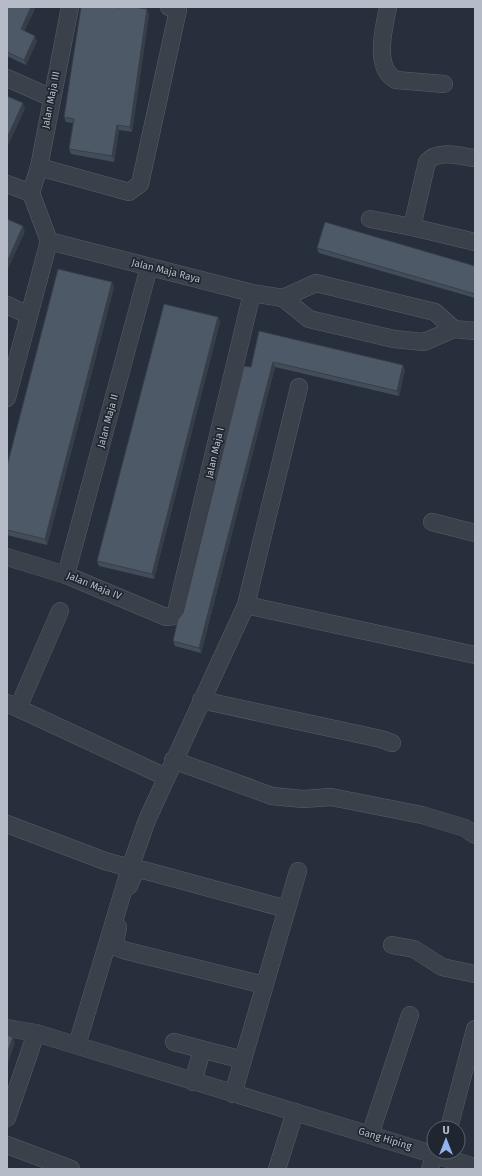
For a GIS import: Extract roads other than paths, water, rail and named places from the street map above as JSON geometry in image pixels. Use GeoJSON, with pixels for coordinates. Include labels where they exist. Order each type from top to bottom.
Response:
{"type":"FeatureCollection","features":[{"type":"Feature","properties":{"kind":"street","name":"Jalan Maja III"},"geometry":{"type":"LineString","coordinates":[[31,193],[38,167],[70,7]]}},
{"type":"Feature","properties":{"kind":"street"},"geometry":{"type":"LineString","coordinates":[[38,167],[129,192],[140,184],[178,10],[169,7]]}},
{"type":"Feature","properties":{"kind":"street"},"geometry":{"type":"LineString","coordinates":[[388,7],[381,42],[385,71],[389,76],[396,80],[444,84]]}},
{"type":"Feature","properties":{"kind":"street"},"geometry":{"type":"LineString","coordinates":[[7,78],[52,98]]}},
{"type":"Feature","properties":{"kind":"street"},"geometry":{"type":"LineString","coordinates":[[412,227],[427,162],[432,156],[441,154],[475,158]]}},
{"type":"Feature","properties":{"kind":"street"},"geometry":{"type":"LineString","coordinates":[[7,184],[31,193],[49,241],[7,398]]}},
{"type":"Feature","properties":{"kind":"street"},"geometry":{"type":"LineString","coordinates":[[370,219],[475,242]]}},
{"type":"Feature","properties":{"kind":"street","name":"Jalan Maja Raya"},"geometry":{"type":"LineString","coordinates":[[49,241],[252,293],[283,298]]}},
{"type":"Feature","properties":{"kind":"street","name":"Jalan Maja II"},"geometry":{"type":"LineString","coordinates":[[66,575],[149,267]]}},
{"type":"Feature","properties":{"kind":"street"},"geometry":{"type":"LineString","coordinates":[[454,329],[435,312],[316,283],[283,298],[309,319],[394,339],[424,342],[454,329],[475,331]]}},
{"type":"Feature","properties":{"kind":"street","name":"Jalan Maja I"},"geometry":{"type":"LineString","coordinates":[[177,613],[252,293]]}},
{"type":"Feature","properties":{"kind":"street"},"geometry":{"type":"LineString","coordinates":[[7,305],[28,315]]}},
{"type":"Feature","properties":{"kind":"street"},"geometry":{"type":"LineString","coordinates":[[77,1046],[130,868],[147,820],[173,760],[246,605],[299,387]]}},
{"type":"Feature","properties":{"kind":"street"},"geometry":{"type":"LineString","coordinates":[[432,522],[475,533]]}},
{"type":"Feature","properties":{"kind":"street","name":"Jalan Maja IV"},"geometry":{"type":"LineString","coordinates":[[7,557],[66,575],[166,617],[175,616],[177,613]]}},
{"type":"Feature","properties":{"kind":"street"},"geometry":{"type":"LineString","coordinates":[[246,605],[475,655]]}},
{"type":"Feature","properties":{"kind":"street"},"geometry":{"type":"LineString","coordinates":[[60,611],[12,706],[166,777]]}},
{"type":"Feature","properties":{"kind":"street"},"geometry":{"type":"LineString","coordinates":[[201,700],[381,739],[392,743]]}},
{"type":"Feature","properties":{"kind":"street"},"geometry":{"type":"LineString","coordinates":[[173,760],[272,796],[303,799],[331,797],[422,815],[465,828],[475,835]]}},
{"type":"Feature","properties":{"kind":"street"},"geometry":{"type":"LineString","coordinates":[[7,824],[104,861],[130,868]]}},
{"type":"Feature","properties":{"kind":"street"},"geometry":{"type":"LineString","coordinates":[[264,985],[118,948],[114,939],[132,875],[139,870],[143,870],[287,909]]}},
{"type":"Feature","properties":{"kind":"street"},"geometry":{"type":"LineString","coordinates":[[233,1094],[298,871]]}},
{"type":"Feature","properties":{"kind":"street"},"geometry":{"type":"LineString","coordinates":[[392,945],[414,949],[442,967],[475,974]]}},
{"type":"Feature","properties":{"kind":"street"},"geometry":{"type":"LineString","coordinates":[[370,1135],[410,1015]]}},
{"type":"Feature","properties":{"kind":"street","name":"Gang Hiping"},"geometry":{"type":"LineString","coordinates":[[7,1028],[36,1033],[370,1135],[426,1154]]}},
{"type":"Feature","properties":{"kind":"street"},"geometry":{"type":"LineString","coordinates":[[451,1120],[472,1049],[475,1029]]}},
{"type":"Feature","properties":{"kind":"street"},"geometry":{"type":"LineString","coordinates":[[7,1118],[36,1033]]}},
{"type":"Feature","properties":{"kind":"street"},"geometry":{"type":"LineString","coordinates":[[174,1042],[243,1060]]}},
{"type":"Feature","properties":{"kind":"street"},"geometry":{"type":"LineString","coordinates":[[193,1082],[202,1050]]}},
{"type":"Feature","properties":{"kind":"street"},"geometry":{"type":"LineString","coordinates":[[277,1169],[295,1112]]}},
{"type":"Feature","properties":{"kind":"street"},"geometry":{"type":"LineString","coordinates":[[7,1145],[72,1169]]}},
{"type":"Feature","properties":{"kind":"street","name":"Gang Hiping"},"geometry":{"type":"LineString","coordinates":[[446,1160],[475,1166]]}}]}
